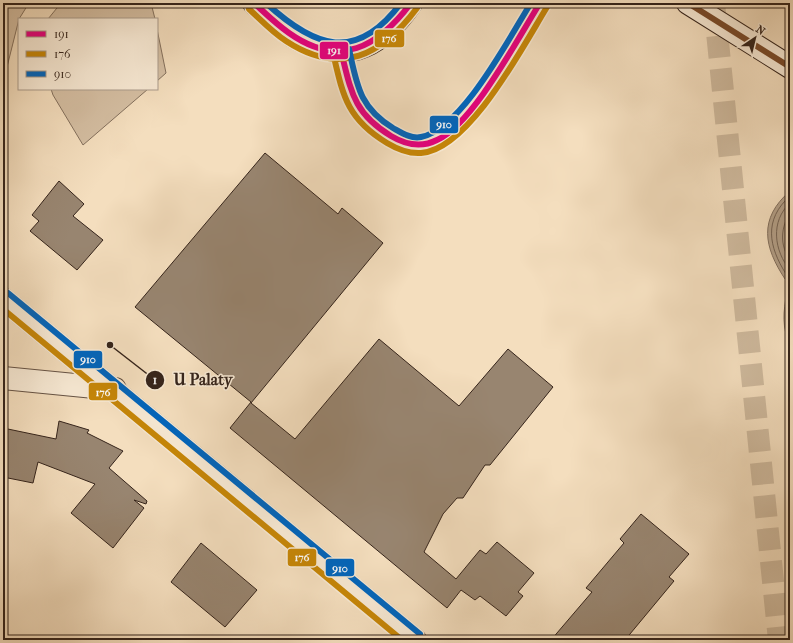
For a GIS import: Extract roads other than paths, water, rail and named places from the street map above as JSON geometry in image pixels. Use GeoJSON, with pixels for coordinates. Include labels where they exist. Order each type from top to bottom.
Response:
{"type":"FeatureCollection","features":[{"type":"Feature","properties":{"kind":"street"},"geometry":{"type":"LineString","coordinates":[[254,3],[301,41],[317,47],[341,51],[367,45],[378,39],[399,21],[411,3]]}},
{"type":"Feature","properties":{"kind":"street"},"geometry":{"type":"LineString","coordinates":[[688,3],[790,67]]}},
{"type":"Feature","properties":{"kind":"street"},"geometry":{"type":"LineString","coordinates":[[3,299],[115,389],[415,640]]}},
{"type":"Feature","properties":{"kind":"street"},"geometry":{"type":"LineString","coordinates":[[3,378],[115,389]]}},
{"type":"Feature","properties":{"kind":"lane"},"geometry":{"type":"LineString","coordinates":[[341,51],[350,85],[361,112],[393,139],[405,145],[418,146],[431,144],[458,125],[480,99],[540,3]]}},
{"type":"Feature","properties":{"kind":"water"},"geometry":{"type":"Polygon","coordinates":[[[790,191],[790,279],[785,279],[772,256],[768,234],[769,223],[773,212],[790,191]]]}},
{"type":"Feature","properties":{"kind":"water"},"geometry":{"type":"Polygon","coordinates":[[[790,292],[790,346],[784,326],[784,320],[787,293],[790,292]]]}},
{"type":"Feature","properties":{"kind":"tunnel"},"geometry":{"type":"LineString","coordinates":[[714,3],[779,640]]}},
{"type":"Feature","properties":{"kind":"place","name":"U Palaty"},"geometry":{"type":"Point","coordinates":[110,345]}}]}
